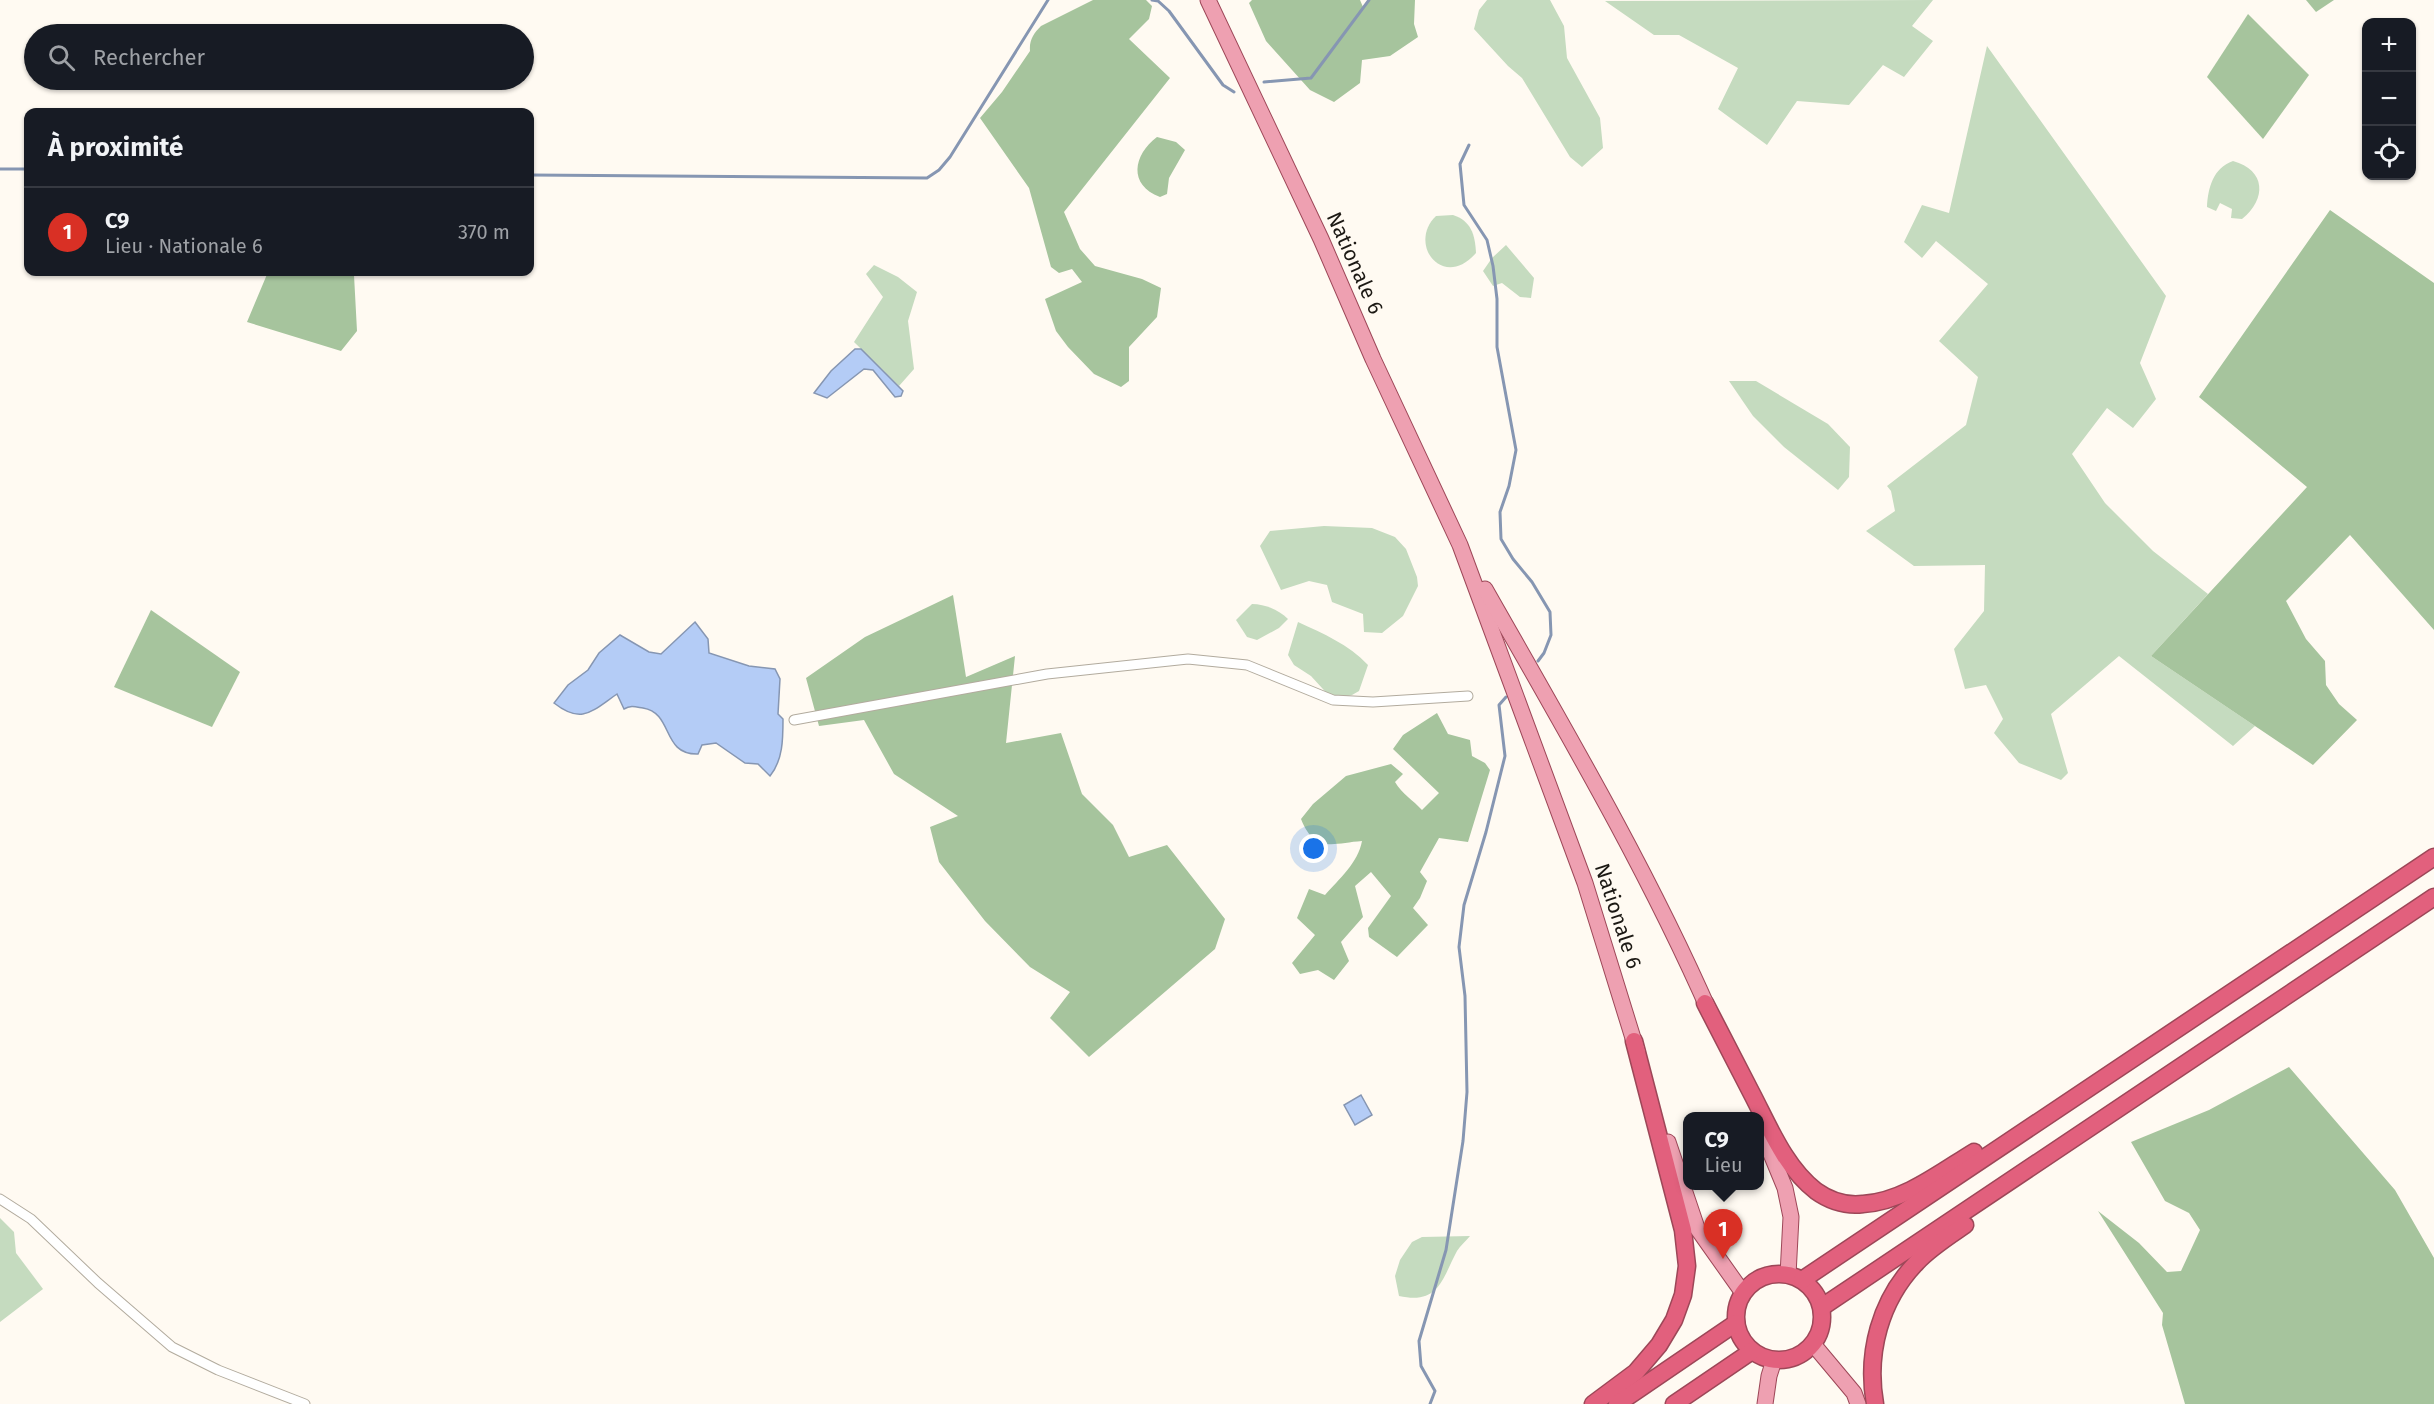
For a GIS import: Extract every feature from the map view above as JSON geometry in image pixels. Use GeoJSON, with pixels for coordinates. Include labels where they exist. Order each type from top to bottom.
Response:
{"type":"FeatureCollection","features":[{"type":"Feature","properties":{"kind":"highway"},"geometry":{"type":"LineString","coordinates":[[1795,1277],[2193,1019],[2434,857]]}},
{"type":"Feature","properties":{"kind":"highway"},"geometry":{"type":"LineString","coordinates":[[1821,1307],[2434,897]]}},
{"type":"Feature","properties":{"kind":"highway"},"geometry":{"type":"LineString","coordinates":[[1705,1003],[1761,1112]]}},
{"type":"Feature","properties":{"kind":"highway"},"geometry":{"type":"LineString","coordinates":[[1764,1117],[1780,1148],[1797,1173],[1816,1191],[1837,1203],[1864,1204],[1894,1197],[1928,1181],[2193,1019]]}},
{"type":"Feature","properties":{"kind":"highway"},"geometry":{"type":"LineString","coordinates":[[1593,1404],[1636,1372],[1659,1345],[1674,1320],[1683,1295],[1687,1266],[1683,1230],[1634,1041]]}},
{"type":"Feature","properties":{"kind":"highway"},"geometry":{"type":"LineString","coordinates":[[1875,1404],[1871,1362],[1884,1309],[1897,1286],[1918,1260],[2076,1149],[2211,1047]]}},
{"type":"Feature","properties":{"kind":"highway"},"geometry":{"type":"LineString","coordinates":[[1775,1274],[1795,1277],[1818,1296],[1821,1307],[1821,1326],[1814,1344],[1796,1356],[1774,1360],[1763,1357],[1752,1351],[1739,1334],[1736,1313],[1743,1293],[1763,1277],[1775,1274]]}},
{"type":"Feature","properties":{"kind":"highway"},"geometry":{"type":"LineString","coordinates":[[1617,1404],[1736,1323]]}},
{"type":"Feature","properties":{"kind":"highway"},"geometry":{"type":"LineString","coordinates":[[1674,1404],[1752,1351]]}},
{"type":"Feature","properties":{"kind":"main road","name":"Nationale 6"},"geometry":{"type":"LineString","coordinates":[[1208,0],[1321,239],[1373,359],[1460,545],[1585,883],[1634,1041],[1683,1186]]}},
{"type":"Feature","properties":{"kind":"main road","name":"Nationale 6"},"geometry":{"type":"LineString","coordinates":[[1460,545],[1558,715],[1621,832],[1705,1003],[1753,1112]]}},
{"type":"Feature","properties":{"kind":"main road"},"geometry":{"type":"LineString","coordinates":[[1764,1137],[1785,1188],[1791,1217],[1795,1277]]}},
{"type":"Feature","properties":{"kind":"main road","name":"Nationale 6"},"geometry":{"type":"LineString","coordinates":[[1684,1190],[1697,1228],[1743,1293]]}},
{"type":"Feature","properties":{"kind":"main road"},"geometry":{"type":"LineString","coordinates":[[1814,1344],[1854,1393],[1858,1404]]}},
{"type":"Feature","properties":{"kind":"main road"},"geometry":{"type":"LineString","coordinates":[[1765,1404],[1774,1360]]}},
{"type":"Feature","properties":{"kind":"street"},"geometry":{"type":"LineString","coordinates":[[794,720],[1047,674],[1188,659],[1247,665],[1334,700],[1373,702],[1468,696]]}},
{"type":"Feature","properties":{"kind":"street"},"geometry":{"type":"LineString","coordinates":[[0,1199],[31,1219],[172,1347],[218,1370],[305,1404]]}},
{"type":"Feature","properties":{"kind":"green space"},"geometry":{"type":"Polygon","coordinates":[[[1093,0],[1146,0],[1152,6],[1149,19],[1129,39],[1170,78],[1064,212],[1080,249],[1095,266],[1142,279],[1161,288],[1157,317],[1129,347],[1129,381],[1121,387],[1094,374],[1056,331],[1045,299],[1082,282],[1072,269],[1059,273],[1051,267],[1029,188],[980,118],[1002,92],[1030,51],[1031,40],[1038,29],[1093,0]]]}},
{"type":"Feature","properties":{"kind":"green space"},"geometry":{"type":"Polygon","coordinates":[[[1252,0],[1360,0],[1363,7],[1369,0],[1415,0],[1414,24],[1418,37],[1390,56],[1362,60],[1360,83],[1334,102],[1310,90],[1266,41],[1249,3],[1252,0]]]}},
{"type":"Feature","properties":{"kind":"green space"},"geometry":{"type":"Polygon","coordinates":[[[1487,0],[1550,0],[1564,26],[1567,58],[1600,118],[1603,148],[1582,167],[1570,157],[1522,78],[1474,29],[1479,10],[1487,0]]]}},
{"type":"Feature","properties":{"kind":"green space"},"geometry":{"type":"Polygon","coordinates":[[[1933,0],[1912,26],[1933,41],[1904,77],[1883,65],[1849,105],[1797,101],[1767,145],[1718,109],[1738,68],[1679,35],[1654,35],[1605,1],[1933,0]]]}},
{"type":"Feature","properties":{"kind":"green space"},"geometry":{"type":"Polygon","coordinates":[[[2306,0],[2334,0],[2316,12],[2306,0]]]}},
{"type":"Feature","properties":{"kind":"green space"},"geometry":{"type":"Polygon","coordinates":[[[2248,14],[2309,75],[2263,139],[2207,77],[2248,14]]]}},
{"type":"Feature","properties":{"kind":"green space"},"geometry":{"type":"Polygon","coordinates":[[[1987,46],[2166,296],[2140,363],[2156,399],[2133,428],[2107,408],[2072,454],[2105,503],[2153,551],[2208,594],[2151,656],[2255,726],[2233,746],[2119,656],[2051,714],[2068,773],[2061,780],[2019,763],[1994,733],[2003,719],[1986,685],[1965,689],[1954,649],[1984,611],[1985,565],[1914,566],[1866,531],[1895,511],[1891,491],[1887,486],[1966,425],[1978,377],[1939,341],[1988,284],[1936,241],[1922,258],[1904,242],[1922,205],[1949,213],[1987,46]]]}},
{"type":"Feature","properties":{"kind":"green space"},"geometry":{"type":"Polygon","coordinates":[[[1157,137],[1176,142],[1185,150],[1169,178],[1167,194],[1160,197],[1143,185],[1138,169],[1143,152],[1157,137]]]}},
{"type":"Feature","properties":{"kind":"green space"},"geometry":{"type":"Polygon","coordinates":[[[2233,161],[2252,171],[2259,186],[2256,203],[2242,219],[2231,218],[2232,209],[2220,203],[2216,211],[2207,207],[2216,174],[2226,164],[2233,161]]]}},
{"type":"Feature","properties":{"kind":"green space"},"geometry":{"type":"Polygon","coordinates":[[[2330,210],[2434,283],[2434,630],[2350,535],[2286,601],[2306,639],[2325,661],[2326,685],[2339,704],[2357,720],[2313,765],[2151,656],[2307,487],[2199,397],[2330,210]]]}},
{"type":"Feature","properties":{"kind":"green space"},"geometry":{"type":"Polygon","coordinates":[[[1453,215],[1464,221],[1471,229],[1476,253],[1464,263],[1452,267],[1441,265],[1433,259],[1427,250],[1425,239],[1428,227],[1436,216],[1453,215]]]}},
{"type":"Feature","properties":{"kind":"green space"},"geometry":{"type":"Polygon","coordinates":[[[1506,245],[1534,278],[1531,298],[1520,297],[1502,283],[1493,286],[1483,271],[1492,258],[1506,245]]]}},
{"type":"Feature","properties":{"kind":"green space"},"geometry":{"type":"Polygon","coordinates":[[[874,265],[898,277],[917,292],[908,321],[914,369],[899,386],[854,342],[883,297],[866,274],[874,265]]]}},
{"type":"Feature","properties":{"kind":"green space"},"geometry":{"type":"Polygon","coordinates":[[[266,276],[354,276],[357,331],[341,351],[247,322],[266,276]]]}},
{"type":"Feature","properties":{"kind":"green space"},"geometry":{"type":"Polygon","coordinates":[[[1729,381],[1756,381],[1828,424],[1850,447],[1849,477],[1838,490],[1784,447],[1753,416],[1729,381]]]}},
{"type":"Feature","properties":{"kind":"green space"},"geometry":{"type":"Polygon","coordinates":[[[1324,526],[1372,528],[1395,537],[1406,549],[1417,577],[1418,586],[1403,616],[1382,633],[1364,632],[1363,614],[1332,602],[1327,585],[1309,581],[1281,590],[1260,546],[1270,531],[1324,526]]]}},
{"type":"Feature","properties":{"kind":"green space"},"geometry":{"type":"Polygon","coordinates":[[[953,595],[966,677],[1015,656],[1006,743],[1061,733],[1082,794],[1113,825],[1129,857],[1167,845],[1225,919],[1215,949],[1089,1057],[1050,1018],[1070,992],[1030,967],[985,921],[939,862],[930,827],[958,816],[894,774],[864,720],[819,726],[806,678],[865,637],[953,595]]]}},
{"type":"Feature","properties":{"kind":"green space"},"geometry":{"type":"Polygon","coordinates":[[[1252,604],[1272,608],[1288,619],[1279,628],[1257,640],[1247,637],[1236,620],[1252,604]]]}},
{"type":"Feature","properties":{"kind":"green space"},"geometry":{"type":"Polygon","coordinates":[[[151,610],[240,672],[212,727],[114,687],[151,610]]]}},
{"type":"Feature","properties":{"kind":"green space"},"geometry":{"type":"Polygon","coordinates":[[[1298,622],[1344,645],[1368,665],[1359,691],[1333,700],[1311,676],[1294,665],[1288,655],[1298,622]]]}},
{"type":"Feature","properties":{"kind":"green space"},"geometry":{"type":"Polygon","coordinates":[[[1437,713],[1448,734],[1470,740],[1472,756],[1485,763],[1490,770],[1468,842],[1439,838],[1420,872],[1427,881],[1413,908],[1428,925],[1397,957],[1369,937],[1368,928],[1391,896],[1371,872],[1355,886],[1363,917],[1341,942],[1349,961],[1334,980],[1318,970],[1300,974],[1292,963],[1315,935],[1297,918],[1309,889],[1325,895],[1352,864],[1362,841],[1334,844],[1319,842],[1306,830],[1301,819],[1313,804],[1346,776],[1391,764],[1403,774],[1395,782],[1422,810],[1439,793],[1393,749],[1403,735],[1437,713]]]}},
{"type":"Feature","properties":{"kind":"green space"},"geometry":{"type":"Polygon","coordinates":[[[2289,1067],[2395,1190],[2434,1258],[2434,1404],[2185,1404],[2162,1325],[2163,1313],[2098,1211],[2139,1243],[2167,1272],[2181,1271],[2200,1230],[2189,1213],[2165,1201],[2131,1142],[2209,1110],[2289,1067]]]}},
{"type":"Feature","properties":{"kind":"green space"},"geometry":{"type":"Polygon","coordinates":[[[0,1218],[14,1232],[16,1253],[43,1289],[0,1322],[0,1218]]]}},
{"type":"Feature","properties":{"kind":"green space"},"geometry":{"type":"Polygon","coordinates":[[[1470,1236],[1458,1249],[1443,1280],[1431,1293],[1423,1297],[1399,1296],[1395,1276],[1400,1260],[1412,1242],[1422,1237],[1470,1236]]]}},
{"type":"Feature","properties":{"kind":"water"},"geometry":{"type":"Polygon","coordinates":[[[855,349],[861,349],[903,391],[901,396],[895,397],[873,370],[864,369],[827,398],[814,393],[831,371],[855,349]]]}},
{"type":"Feature","properties":{"kind":"water"},"geometry":{"type":"Polygon","coordinates":[[[695,622],[708,639],[709,653],[749,666],[775,669],[780,679],[778,714],[783,719],[782,742],[778,763],[770,776],[758,764],[745,763],[716,743],[702,745],[698,754],[686,753],[678,748],[653,711],[634,707],[624,709],[617,694],[593,710],[580,714],[564,710],[554,703],[568,685],[588,670],[599,653],[620,635],[649,652],[661,654],[695,622]]]}},
{"type":"Feature","properties":{"kind":"water"},"geometry":{"type":"Polygon","coordinates":[[[1361,1095],[1372,1115],[1355,1125],[1344,1105],[1361,1095]]]}},
{"type":"Feature","properties":{"kind":"waterway"},"geometry":{"type":"LineString","coordinates":[[534,175],[927,178],[939,170],[950,157],[1048,0]]}},
{"type":"Feature","properties":{"kind":"waterway"},"geometry":{"type":"LineString","coordinates":[[1152,0],[1158,1],[1169,11],[1223,85],[1234,92]]}},
{"type":"Feature","properties":{"kind":"waterway"},"geometry":{"type":"LineString","coordinates":[[1264,82],[1311,78],[1369,0]]}},
{"type":"Feature","properties":{"kind":"waterway"},"geometry":{"type":"LineString","coordinates":[[1469,145],[1460,164],[1464,205],[1487,240],[1493,266],[1497,299],[1497,347],[1516,450],[1509,486],[1500,512],[1501,539],[1550,612],[1551,635],[1538,661]]}},
{"type":"Feature","properties":{"kind":"waterway"},"geometry":{"type":"LineString","coordinates":[[0,169],[24,169]]}},
{"type":"Feature","properties":{"kind":"waterway"},"geometry":{"type":"LineString","coordinates":[[1430,1404],[1435,1391],[1421,1366],[1419,1341],[1446,1250],[1463,1141],[1467,1092],[1465,996],[1459,947],[1464,905],[1486,832],[1505,756],[1499,705],[1506,697]]}},
{"type":"Feature","properties":{"kind":"place","name":"C9"},"geometry":{"type":"Point","coordinates":[1723,1259]}}]}
